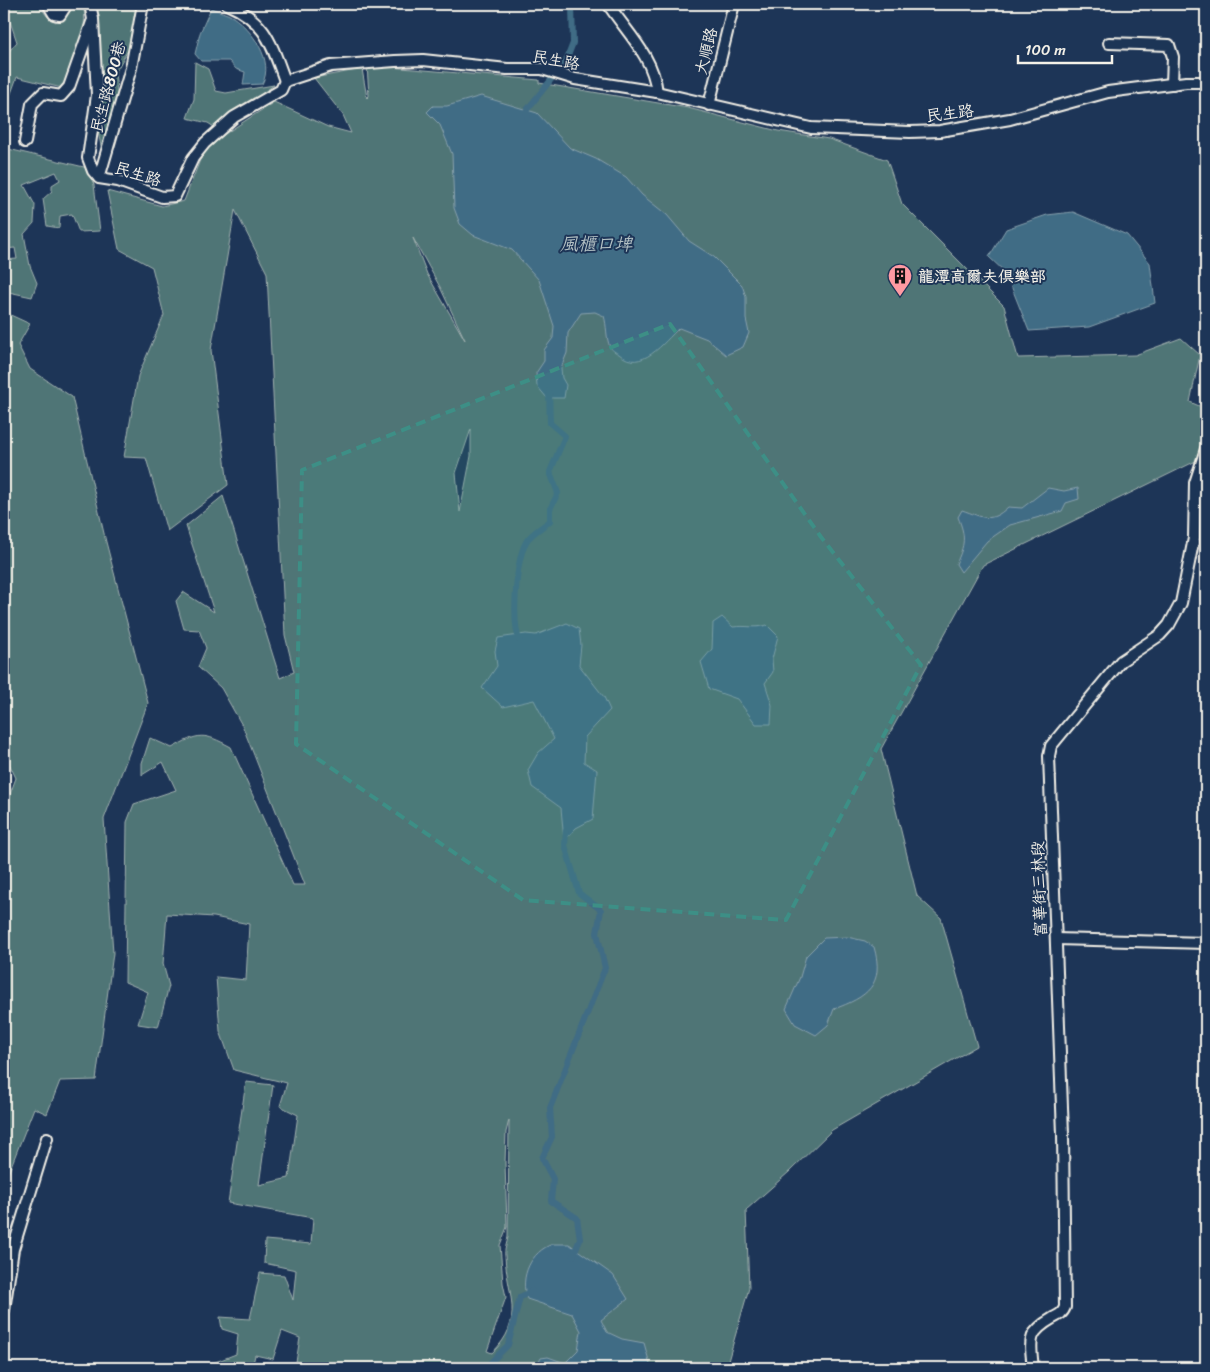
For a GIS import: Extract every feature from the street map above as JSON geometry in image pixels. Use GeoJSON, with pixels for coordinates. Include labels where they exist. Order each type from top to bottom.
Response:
{"type":"FeatureCollection","features":[{"type":"Feature","properties":{"kind":"street"},"geometry":{"type":"LineString","coordinates":[[48,4],[54,14],[60,15],[67,4]]}},
{"type":"Feature","properties":{"kind":"street","name":"民生路"},"geometry":{"type":"LineString","coordinates":[[90,4],[93,18],[97,95],[88,158],[93,171],[99,178],[118,181],[162,197],[175,196],[193,158],[205,143],[234,117],[281,90],[285,81],[332,66],[423,60],[508,69],[542,69],[575,79],[657,92],[811,128],[940,131],[1031,114],[1084,97],[1172,84],[1206,82]]}},
{"type":"Feature","properties":{"kind":"street","name":"民生路800巷"},"geometry":{"type":"LineString","coordinates":[[99,178],[131,68],[143,4]]}},
{"type":"Feature","properties":{"kind":"street"},"geometry":{"type":"LineString","coordinates":[[227,4],[244,11],[270,39],[285,81]]}},
{"type":"Feature","properties":{"kind":"street"},"geometry":{"type":"LineString","coordinates":[[608,4],[644,52],[656,79],[657,92]]}},
{"type":"Feature","properties":{"kind":"street","name":"大順路"},"geometry":{"type":"LineString","coordinates":[[708,105],[734,4]]}},
{"type":"Feature","properties":{"kind":"street"},"geometry":{"type":"LineString","coordinates":[[25,142],[32,104],[43,93],[60,96],[69,87],[93,18]]}},
{"type":"Feature","properties":{"kind":"street"},"geometry":{"type":"LineString","coordinates":[[1109,43],[1169,45],[1173,56],[1172,84]]}},
{"type":"Feature","properties":{"kind":"street","name":"富華街三林段"},"geometry":{"type":"LineString","coordinates":[[1032,1368],[1030,1342],[1032,1334],[1038,1327],[1059,1315],[1065,1307],[1063,1134],[1050,746],[1121,661],[1160,634],[1169,625],[1182,602],[1194,538],[1196,483],[1206,449]]}},
{"type":"Feature","properties":{"kind":"street"},"geometry":{"type":"LineString","coordinates":[[1056,940],[1206,943]]}},
{"type":"Feature","properties":{"kind":"street"},"geometry":{"type":"LineString","coordinates":[[4,1310],[13,1249],[47,1138]]}},
{"type":"Feature","properties":{"kind":"highlighted area"},"geometry":{"type":"Polygon","coordinates":[[[670,324],[821,537],[921,665],[786,920],[523,900],[296,744],[302,470],[670,324]]]}},
{"type":"Feature","properties":{"kind":"green space"},"geometry":{"type":"Polygon","coordinates":[[[4,4],[38,4],[47,16],[56,22],[68,4],[83,4],[85,14],[79,46],[62,88],[17,77],[6,107],[4,127],[4,57],[17,42],[4,4]]]}},
{"type":"Feature","properties":{"kind":"green space"},"geometry":{"type":"Polygon","coordinates":[[[92,4],[139,4],[132,43],[115,73],[118,99],[102,150],[98,132],[98,41],[92,4]]]}},
{"type":"Feature","properties":{"kind":"green space"},"geometry":{"type":"Polygon","coordinates":[[[195,62],[208,69],[216,91],[226,93],[274,85],[214,127],[208,123],[187,118],[194,99],[195,62]]]}},
{"type":"Feature","properties":{"kind":"green space"},"geometry":{"type":"Polygon","coordinates":[[[367,65],[539,80],[539,83],[688,108],[778,131],[829,139],[887,160],[902,204],[1004,306],[1018,358],[1135,355],[1181,338],[1200,355],[1190,402],[1206,409],[1206,434],[1200,459],[983,565],[881,749],[917,896],[941,918],[977,1046],[832,1130],[746,1210],[749,1288],[726,1368],[295,1368],[300,1338],[282,1331],[273,1359],[255,1355],[252,1368],[214,1368],[213,1363],[236,1354],[238,1334],[222,1329],[220,1317],[250,1319],[260,1273],[284,1275],[293,1300],[296,1270],[264,1263],[265,1240],[311,1244],[313,1218],[228,1203],[246,1082],[273,1085],[259,1185],[289,1178],[298,1115],[280,1106],[287,1083],[234,1070],[220,1031],[216,977],[246,980],[249,924],[214,917],[167,914],[163,964],[169,986],[158,1027],[138,1024],[148,992],[125,982],[127,822],[134,804],[176,790],[163,762],[142,775],[142,763],[150,738],[172,748],[195,737],[201,736],[214,739],[231,747],[293,885],[305,885],[243,727],[221,688],[198,667],[206,648],[199,630],[184,629],[176,601],[183,592],[214,612],[186,526],[223,496],[280,678],[294,672],[285,635],[267,273],[235,210],[211,350],[228,485],[167,531],[146,458],[124,457],[138,376],[164,315],[152,267],[119,249],[107,191],[162,206],[184,201],[200,160],[211,143],[274,102],[328,127],[351,133],[343,115],[314,78],[362,69],[367,98],[369,96],[367,65]],[[413,238],[427,274],[465,340],[440,287],[413,238]],[[471,429],[456,473],[460,512],[471,456],[471,429]],[[509,1120],[506,1132],[507,1227],[500,1245],[506,1297],[487,1351],[492,1353],[509,1329],[512,1318],[511,1295],[505,1254],[508,1237],[509,1120]]]}},
{"type":"Feature","properties":{"kind":"green space"},"geometry":{"type":"Polygon","coordinates":[[[4,148],[88,168],[94,185],[100,231],[79,232],[72,214],[60,216],[59,228],[47,226],[43,199],[52,191],[52,185],[60,180],[56,172],[24,185],[35,205],[34,223],[24,234],[30,266],[37,283],[32,297],[4,291],[4,260],[17,259],[15,248],[4,249],[4,148]]]}},
{"type":"Feature","properties":{"kind":"green space"},"geometry":{"type":"Polygon","coordinates":[[[4,312],[30,324],[18,345],[30,369],[72,397],[106,542],[148,703],[104,819],[113,953],[96,1080],[60,1081],[47,1114],[34,1108],[4,1184],[4,810],[16,778],[4,753],[4,312]]]}},
{"type":"Feature","properties":{"kind":"water"},"geometry":{"type":"Polygon","coordinates":[[[211,8],[233,17],[254,38],[264,56],[266,66],[262,84],[243,85],[245,72],[236,69],[229,61],[201,61],[195,54],[200,33],[211,8]]]}},
{"type":"Feature","properties":{"kind":"water","name":"風櫃口埤"},"geometry":{"type":"Polygon","coordinates":[[[481,96],[537,113],[570,148],[596,159],[626,177],[642,195],[667,215],[689,241],[714,257],[742,285],[746,297],[746,319],[749,333],[743,347],[726,355],[707,339],[679,328],[652,354],[636,360],[627,359],[610,347],[604,316],[595,312],[581,313],[568,333],[567,353],[561,368],[562,378],[566,385],[564,398],[547,398],[537,386],[536,373],[544,361],[544,350],[553,338],[554,326],[539,280],[512,250],[473,235],[460,224],[454,208],[452,154],[440,125],[427,112],[433,106],[447,106],[481,96]]]}},
{"type":"Feature","properties":{"kind":"water"},"geometry":{"type":"Polygon","coordinates":[[[1073,212],[1127,235],[1150,263],[1155,303],[1089,327],[1029,331],[1006,273],[989,257],[1006,229],[1047,215],[1073,212]]]}},
{"type":"Feature","properties":{"kind":"water"},"geometry":{"type":"Polygon","coordinates":[[[1048,488],[1064,491],[1078,488],[1079,499],[1066,503],[1062,511],[1010,525],[987,541],[961,572],[956,564],[963,540],[958,517],[962,510],[986,518],[996,516],[1008,507],[1022,508],[1048,488]]]}},
{"type":"Feature","properties":{"kind":"water"},"geometry":{"type":"Polygon","coordinates":[[[722,617],[733,627],[767,625],[778,636],[772,659],[773,672],[765,683],[772,705],[771,724],[756,724],[737,699],[709,689],[701,662],[712,649],[713,623],[722,617]]]}},
{"type":"Feature","properties":{"kind":"water"},"geometry":{"type":"Polygon","coordinates":[[[567,623],[579,629],[581,645],[579,665],[604,697],[610,710],[585,737],[584,762],[597,770],[593,819],[576,828],[564,841],[561,808],[532,787],[528,770],[538,753],[554,739],[534,700],[503,707],[482,688],[497,666],[495,651],[498,638],[526,634],[536,635],[567,623]]]}},
{"type":"Feature","properties":{"kind":"water"},"geometry":{"type":"Polygon","coordinates":[[[847,937],[865,941],[874,947],[877,960],[875,980],[870,988],[856,1000],[834,1009],[828,1025],[816,1035],[795,1024],[786,1009],[800,977],[806,956],[824,938],[847,937]]]}},
{"type":"Feature","properties":{"kind":"water"},"geometry":{"type":"Polygon","coordinates":[[[553,1244],[569,1244],[613,1275],[628,1299],[601,1320],[607,1332],[622,1339],[644,1343],[651,1368],[536,1368],[541,1358],[548,1357],[565,1363],[578,1350],[581,1331],[572,1314],[527,1299],[525,1282],[529,1266],[539,1252],[553,1244]]]}},
{"type":"Feature","properties":{"kind":"waterway"},"geometry":{"type":"LineString","coordinates":[[528,119],[526,111],[566,61],[573,43],[572,6],[569,4]]}},
{"type":"Feature","properties":{"kind":"waterway"},"geometry":{"type":"LineString","coordinates":[[520,642],[517,633],[515,607],[520,563],[528,539],[550,521],[550,509],[558,493],[550,472],[565,436],[550,423],[549,391]]}},
{"type":"Feature","properties":{"kind":"waterway"},"geometry":{"type":"LineString","coordinates":[[1198,524],[1206,533]]}},
{"type":"Feature","properties":{"kind":"waterway"},"geometry":{"type":"LineString","coordinates":[[566,831],[565,845],[579,893],[601,910],[597,933],[605,968],[550,1108],[552,1137],[542,1158],[553,1179],[551,1201],[577,1218],[580,1239],[573,1256]]}},
{"type":"Feature","properties":{"kind":"waterway"},"geometry":{"type":"LineString","coordinates":[[485,1368],[508,1345],[520,1297],[532,1291]]}},
{"type":"Feature","properties":{"kind":"place","name":"龍潭高爾夫俱樂部"},"geometry":{"type":"Point","coordinates":[900,297]}}]}
